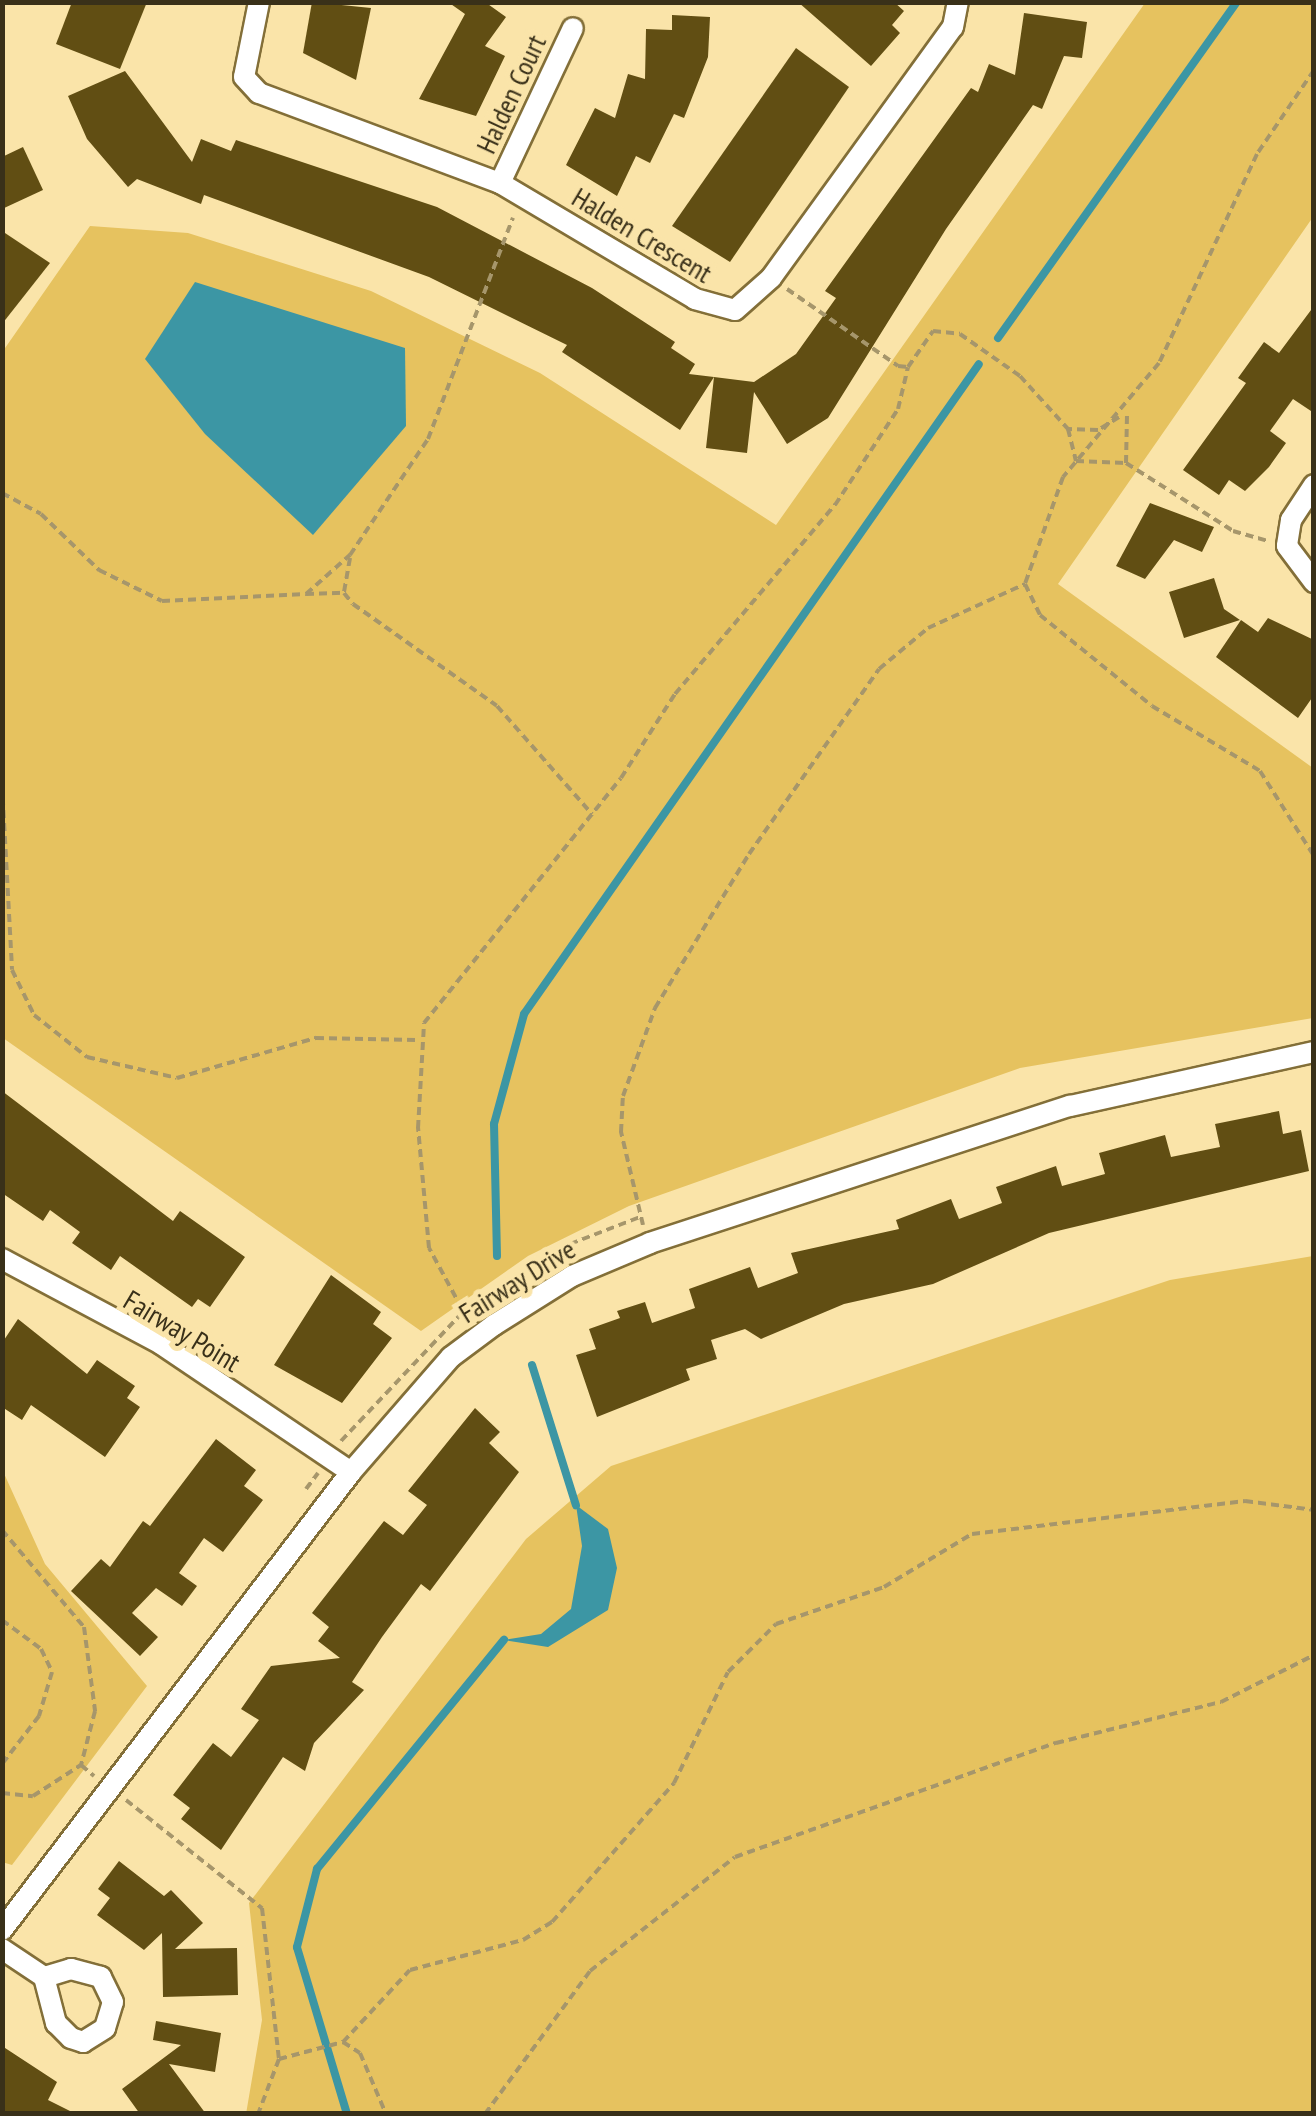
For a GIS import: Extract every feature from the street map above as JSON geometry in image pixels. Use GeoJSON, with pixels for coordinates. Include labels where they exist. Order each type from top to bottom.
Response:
{"type":"FeatureCollection","features":[{"type":"Feature","properties":{"kind":"street","name":"Halden Crescent"},"geometry":{"type":"LineString","coordinates":[[259,2],[244,64],[259,93],[500,183],[714,309],[735,310],[770,278],[953,27],[958,2]]}},
{"type":"Feature","properties":{"kind":"street","name":"Halden Court"},"geometry":{"type":"LineString","coordinates":[[500,183],[572,28]]}},
{"type":"Feature","properties":{"kind":"street"},"geometry":{"type":"LineString","coordinates":[[1314,485],[1287,546],[1314,582]]}},
{"type":"Feature","properties":{"kind":"street","name":"Fairway Drive"},"geometry":{"type":"LineString","coordinates":[[2,1930],[351,1472],[478,1336],[572,1276],[650,1243],[1070,1106],[1314,1052]]}},
{"type":"Feature","properties":{"kind":"street","name":"Fairway Point"},"geometry":{"type":"LineString","coordinates":[[2,1259],[162,1344],[351,1472]]}},
{"type":"Feature","properties":{"kind":"street"},"geometry":{"type":"LineString","coordinates":[[2,1948],[44,1978]]}},
{"type":"Feature","properties":{"kind":"path"},"geometry":{"type":"LineString","coordinates":[[650,1243],[621,1132],[628,1069],[655,1008],[748,854],[879,669],[928,628],[1026,584],[1076,461],[1128,411],[1257,154],[1314,70]]}},
{"type":"Feature","properties":{"kind":"path"},"geometry":{"type":"LineString","coordinates":[[306,594],[350,556],[428,439],[466,322],[523,196]]}},
{"type":"Feature","properties":{"kind":"path"},"geometry":{"type":"LineString","coordinates":[[770,278],[908,366]]}},
{"type":"Feature","properties":{"kind":"path"},"geometry":{"type":"LineString","coordinates":[[478,1336],[429,1248],[416,1040],[479,945],[592,814],[675,694],[835,504],[898,408],[908,366],[946,328],[1020,376],[1068,429],[1076,461]]}},
{"type":"Feature","properties":{"kind":"path"},"geometry":{"type":"LineString","coordinates":[[1068,429],[1098,430],[1128,411]]}},
{"type":"Feature","properties":{"kind":"path"},"geometry":{"type":"LineString","coordinates":[[1126,464],[1128,411]]}},
{"type":"Feature","properties":{"kind":"path"},"geometry":{"type":"LineString","coordinates":[[1076,461],[1126,464],[1233,531],[1287,546]]}},
{"type":"Feature","properties":{"kind":"path"},"geometry":{"type":"LineString","coordinates":[[2,493],[41,514],[99,570],[162,600],[344,592],[497,706],[592,814]]}},
{"type":"Feature","properties":{"kind":"path"},"geometry":{"type":"LineString","coordinates":[[344,592],[350,556]]}},
{"type":"Feature","properties":{"kind":"path"},"geometry":{"type":"LineString","coordinates":[[1026,584],[1040,615],[1152,706],[1260,771],[1314,856]]}},
{"type":"Feature","properties":{"kind":"path"},"geometry":{"type":"LineString","coordinates":[[2,784],[5,936],[34,1015],[117,1069],[177,1078],[316,1038],[416,1040]]}},
{"type":"Feature","properties":{"kind":"path"},"geometry":{"type":"LineString","coordinates":[[279,2059],[340,2042],[410,1970],[523,1940],[552,1922],[674,1783],[728,1672],[776,1624],[884,1587],[972,1534],[1245,1501],[1314,1510]]}},
{"type":"Feature","properties":{"kind":"path"},"geometry":{"type":"LineString","coordinates":[[2,1530],[64,1598],[95,1659],[82,1765]]}},
{"type":"Feature","properties":{"kind":"path"},"geometry":{"type":"LineString","coordinates":[[2,1620],[42,1649],[52,1672],[39,1716],[2,1764]]}},
{"type":"Feature","properties":{"kind":"path"},"geometry":{"type":"LineString","coordinates":[[485,2114],[578,1984],[735,1857],[1056,1743],[1221,1702],[1314,1654]]}},
{"type":"Feature","properties":{"kind":"path"},"geometry":{"type":"LineString","coordinates":[[82,1765],[262,1908],[279,2059],[258,2114]]}},
{"type":"Feature","properties":{"kind":"path"},"geometry":{"type":"LineString","coordinates":[[2,1792],[33,1796],[82,1765]]}},
{"type":"Feature","properties":{"kind":"path"},"geometry":{"type":"LineString","coordinates":[[340,2042],[360,2052],[386,2114]]}},
{"type":"Feature","properties":{"kind":"shaded area"},"geometry":{"type":"Polygon","coordinates":[[[1145,3],[1313,3],[1313,217],[1058,584],[1313,768],[1313,1018],[1020,1068],[629,1206],[528,1256],[421,1331],[3,1038],[3,351],[90,226],[188,233],[371,291],[540,373],[776,525],[1145,3]]]}},
{"type":"Feature","properties":{"kind":"shaded area"},"geometry":{"type":"Polygon","coordinates":[[[1313,1256],[1313,2113],[246,2114],[262,2020],[249,1903],[526,1539],[611,1466],[1170,1280],[1313,1256]]]}},
{"type":"Feature","properties":{"kind":"shaded area"},"geometry":{"type":"Polygon","coordinates":[[[2,1469],[45,1564],[147,1686],[12,1865],[2,1862],[2,1469]]]}},
{"type":"Feature","properties":{"kind":"water"},"geometry":{"type":"Polygon","coordinates":[[[195,282],[405,348],[406,426],[313,535],[205,434],[145,359],[195,282]]]}},
{"type":"Feature","properties":{"kind":"water"},"geometry":{"type":"Polygon","coordinates":[[[576,1505],[608,1529],[617,1568],[608,1610],[548,1647],[504,1640],[541,1634],[571,1609],[582,1546],[576,1505]]]}},
{"type":"Feature","properties":{"kind":"building"},"geometry":{"type":"Polygon","coordinates":[[[72,2],[147,2],[120,69],[56,44],[72,2]]]}},
{"type":"Feature","properties":{"kind":"building"},"geometry":{"type":"Polygon","coordinates":[[[312,2],[371,8],[356,80],[303,53],[312,2]]]}},
{"type":"Feature","properties":{"kind":"building"},"geometry":{"type":"Polygon","coordinates":[[[448,2],[485,2],[506,17],[485,46],[505,56],[476,116],[419,99],[465,14],[448,2]]]}},
{"type":"Feature","properties":{"kind":"building"},"geometry":{"type":"Polygon","coordinates":[[[798,2],[894,2],[904,11],[892,25],[900,33],[871,66],[798,2]]]}},
{"type":"Feature","properties":{"kind":"building"},"geometry":{"type":"Polygon","coordinates":[[[1024,13],[1087,22],[1082,58],[1064,56],[1042,109],[1033,105],[946,229],[828,418],[787,444],[754,392],[747,453],[706,448],[714,377],[754,382],[796,354],[836,298],[825,291],[971,88],[978,92],[989,64],[1015,75],[1024,13]]]}},
{"type":"Feature","properties":{"kind":"building"},"geometry":{"type":"Polygon","coordinates":[[[672,15],[710,17],[708,57],[684,118],[674,114],[650,163],[636,156],[617,196],[566,165],[595,108],[615,118],[628,74],[645,79],[646,29],[672,30],[672,15]]]}},
{"type":"Feature","properties":{"kind":"building"},"geometry":{"type":"Polygon","coordinates":[[[796,48],[849,87],[730,262],[672,226],[796,48]]]}},
{"type":"Feature","properties":{"kind":"building"},"geometry":{"type":"Polygon","coordinates":[[[125,71],[192,162],[201,139],[231,151],[236,140],[437,207],[592,288],[675,342],[671,348],[695,364],[689,374],[714,377],[680,430],[562,352],[567,345],[429,277],[204,195],[201,204],[137,179],[128,187],[87,139],[68,96],[125,71]]]}},
{"type":"Feature","properties":{"kind":"building"},"geometry":{"type":"Polygon","coordinates":[[[23,147],[43,190],[2,209],[2,157],[23,147]]]}},
{"type":"Feature","properties":{"kind":"building"},"geometry":{"type":"Polygon","coordinates":[[[2,231],[50,263],[2,324],[2,231]]]}},
{"type":"Feature","properties":{"kind":"building"},"geometry":{"type":"Polygon","coordinates":[[[1314,306],[1314,413],[1293,399],[1270,431],[1286,443],[1269,467],[1245,491],[1229,480],[1219,495],[1183,470],[1246,383],[1238,378],[1264,342],[1279,353],[1314,306]]]}},
{"type":"Feature","properties":{"kind":"building"},"geometry":{"type":"Polygon","coordinates":[[[1150,503],[1214,527],[1202,552],[1174,540],[1145,579],[1116,566],[1150,503]]]}},
{"type":"Feature","properties":{"kind":"building"},"geometry":{"type":"Polygon","coordinates":[[[1214,578],[1224,609],[1240,620],[1184,638],[1169,592],[1214,578]]]}},
{"type":"Feature","properties":{"kind":"building"},"geometry":{"type":"Polygon","coordinates":[[[1268,618],[1314,640],[1314,695],[1298,718],[1216,657],[1241,620],[1258,632],[1268,618]]]}},
{"type":"Feature","properties":{"kind":"building"},"geometry":{"type":"Polygon","coordinates":[[[2,1091],[173,1221],[180,1211],[245,1257],[210,1307],[198,1299],[192,1307],[120,1256],[111,1270],[72,1243],[80,1232],[50,1210],[43,1221],[2,1193],[2,1091]]]}},
{"type":"Feature","properties":{"kind":"building"},"geometry":{"type":"Polygon","coordinates":[[[1279,1111],[1283,1134],[1301,1130],[1309,1171],[1049,1233],[933,1284],[844,1304],[761,1339],[745,1329],[711,1340],[717,1359],[686,1369],[690,1380],[597,1417],[576,1355],[596,1349],[589,1329],[620,1318],[617,1311],[645,1302],[652,1323],[695,1308],[689,1289],[750,1267],[758,1288],[798,1273],[791,1253],[899,1229],[896,1220],[951,1199],[959,1219],[1002,1203],[996,1187],[1056,1166],[1062,1186],[1105,1174],[1099,1153],[1165,1135],[1171,1157],[1220,1147],[1215,1124],[1279,1111]]]}},
{"type":"Feature","properties":{"kind":"building"},"geometry":{"type":"Polygon","coordinates":[[[331,1275],[381,1312],[373,1324],[392,1338],[342,1403],[274,1365],[331,1275]]]}},
{"type":"Feature","properties":{"kind":"building"},"geometry":{"type":"Polygon","coordinates":[[[18,1319],[87,1374],[97,1360],[135,1386],[127,1398],[140,1407],[105,1457],[31,1405],[22,1420],[2,1407],[2,1343],[18,1319]]]}},
{"type":"Feature","properties":{"kind":"building"},"geometry":{"type":"Polygon","coordinates":[[[475,1408],[500,1432],[489,1443],[519,1472],[430,1591],[421,1584],[382,1637],[352,1682],[364,1690],[314,1743],[305,1771],[283,1757],[221,1850],[181,1819],[190,1808],[173,1795],[213,1743],[231,1757],[259,1720],[241,1709],[271,1666],[340,1658],[318,1641],[329,1627],[312,1613],[384,1521],[403,1535],[427,1505],[408,1491],[475,1408]]]}},
{"type":"Feature","properties":{"kind":"building"},"geometry":{"type":"Polygon","coordinates":[[[216,1439],[256,1470],[244,1486],[263,1500],[223,1552],[204,1538],[179,1573],[197,1586],[182,1606],[156,1588],[132,1613],[158,1637],[140,1656],[71,1591],[101,1559],[110,1567],[143,1521],[150,1526],[216,1439]]]}},
{"type":"Feature","properties":{"kind":"building"},"geometry":{"type":"Polygon","coordinates":[[[119,1861],[164,1896],[171,1890],[203,1923],[175,1949],[237,1948],[238,1995],[163,1997],[162,1933],[144,1950],[97,1915],[110,1898],[98,1889],[119,1861]]]}},
{"type":"Feature","properties":{"kind":"building"},"geometry":{"type":"Polygon","coordinates":[[[156,2021],[221,2033],[215,2072],[169,2064],[206,2114],[140,2114],[122,2089],[181,2045],[153,2040],[156,2021]]]}},
{"type":"Feature","properties":{"kind":"building"},"geometry":{"type":"Polygon","coordinates":[[[2,2046],[57,2082],[48,2100],[76,2114],[2,2114],[2,2046]]]}},
{"type":"Feature","properties":{"kind":"waterway"},"geometry":{"type":"LineString","coordinates":[[998,338],[1237,2]]}},
{"type":"Feature","properties":{"kind":"waterway"},"geometry":{"type":"LineString","coordinates":[[497,1256],[494,1124],[524,1014],[979,364]]}},
{"type":"Feature","properties":{"kind":"waterway"},"geometry":{"type":"LineString","coordinates":[[532,1365],[576,1505]]}},
{"type":"Feature","properties":{"kind":"waterway"},"geometry":{"type":"LineString","coordinates":[[347,2114],[297,1947],[317,1869],[504,1640]]}}]}
